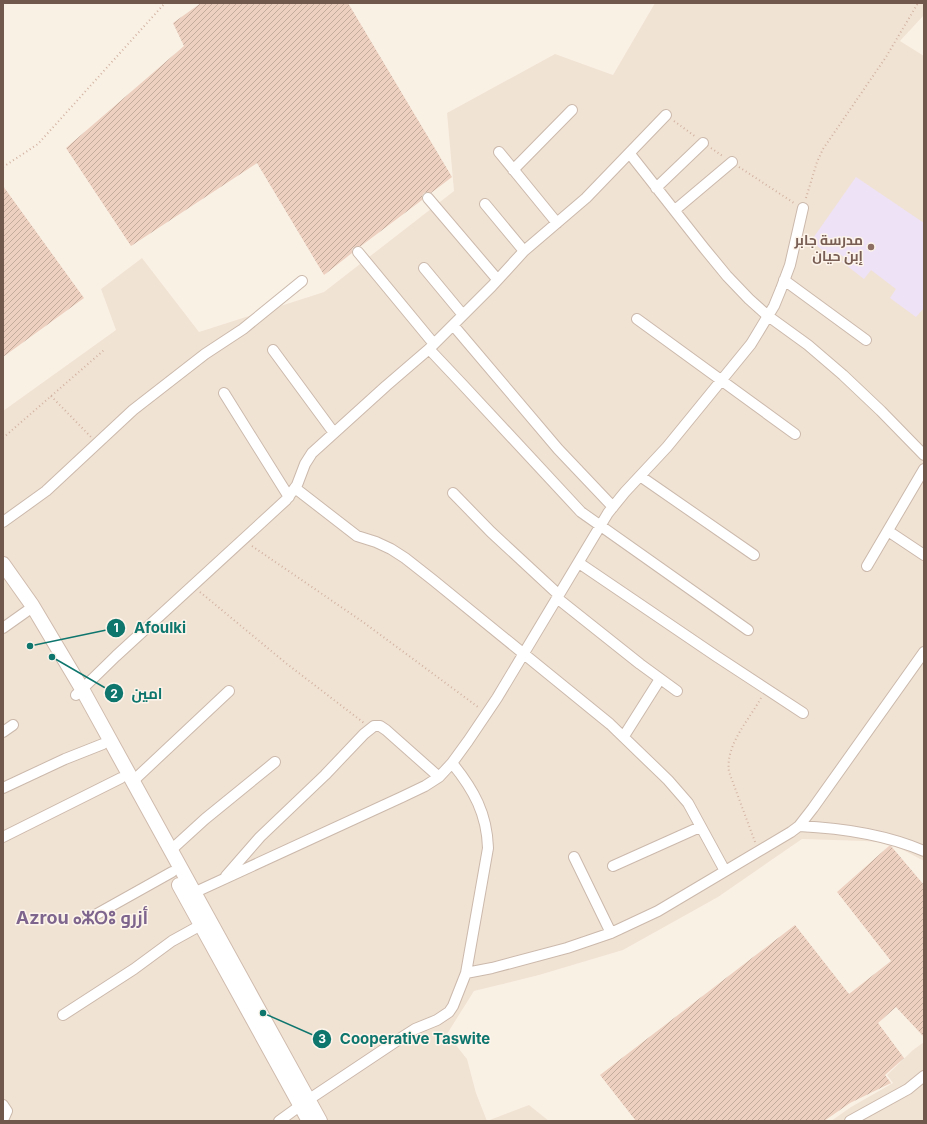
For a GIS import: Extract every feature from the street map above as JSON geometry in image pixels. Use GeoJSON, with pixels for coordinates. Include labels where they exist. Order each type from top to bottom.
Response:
{"type":"FeatureCollection","features":[{"type":"Feature","properties":{"kind":"main road"},"geometry":{"type":"LineString","coordinates":[[3,564],[36,611],[127,780],[172,872],[190,895],[304,1103],[309,1121]]}},
{"type":"Feature","properties":{"kind":"main road"},"geometry":{"type":"LineString","coordinates":[[3,578],[79,692],[103,744],[171,850],[201,925],[304,1103],[320,1121]]}},
{"type":"Feature","properties":{"kind":"street"},"geometry":{"type":"LineString","coordinates":[[512,170],[572,110]]}},
{"type":"Feature","properties":{"kind":"street"},"geometry":{"type":"LineString","coordinates":[[79,692],[116,656],[244,540],[292,493],[305,464],[312,453],[386,386],[432,347],[524,251],[586,198],[666,115]]}},
{"type":"Feature","properties":{"kind":"street"},"geometry":{"type":"LineString","coordinates":[[656,188],[703,143]]}},
{"type":"Feature","properties":{"kind":"street"},"geometry":{"type":"LineString","coordinates":[[499,152],[512,170],[557,223]]}},
{"type":"Feature","properties":{"kind":"street"},"geometry":{"type":"LineString","coordinates":[[630,154],[727,276],[749,300],[808,345],[843,375],[924,455]]}},
{"type":"Feature","properties":{"kind":"street"},"geometry":{"type":"LineString","coordinates":[[674,210],[732,162]]}},
{"type":"Feature","properties":{"kind":"street"},"geometry":{"type":"LineString","coordinates":[[428,198],[497,279]]}},
{"type":"Feature","properties":{"kind":"street"},"geometry":{"type":"LineString","coordinates":[[485,204],[524,251]]}},
{"type":"Feature","properties":{"kind":"street"},"geometry":{"type":"LineString","coordinates":[[190,895],[425,786],[439,776],[452,763],[487,714],[613,506],[624,492],[667,447],[751,344],[774,306],[790,265],[802,208]]}},
{"type":"Feature","properties":{"kind":"street"},"geometry":{"type":"LineString","coordinates":[[358,252],[463,385],[575,507],[748,630]]}},
{"type":"Feature","properties":{"kind":"street"},"geometry":{"type":"LineString","coordinates":[[424,268],[463,315]]}},
{"type":"Feature","properties":{"kind":"street"},"geometry":{"type":"LineString","coordinates":[[784,280],[866,340]]}},
{"type":"Feature","properties":{"kind":"street"},"geometry":{"type":"LineString","coordinates":[[3,522],[46,490],[133,410],[205,354],[243,329],[302,281]]}},
{"type":"Feature","properties":{"kind":"street"},"geometry":{"type":"LineString","coordinates":[[637,319],[795,434]]}},
{"type":"Feature","properties":{"kind":"street"},"geometry":{"type":"LineString","coordinates":[[453,325],[558,449],[613,506]]}},
{"type":"Feature","properties":{"kind":"street"},"geometry":{"type":"LineString","coordinates":[[273,350],[334,433]]}},
{"type":"Feature","properties":{"kind":"street"},"geometry":{"type":"LineString","coordinates":[[224,393],[292,493],[357,536],[376,542],[405,558],[574,694],[644,755],[681,794],[725,871]]}},
{"type":"Feature","properties":{"kind":"street"},"geometry":{"type":"LineString","coordinates":[[867,566],[924,468]]}},
{"type":"Feature","properties":{"kind":"street"},"geometry":{"type":"LineString","coordinates":[[640,476],[754,555]]}},
{"type":"Feature","properties":{"kind":"street"},"geometry":{"type":"LineString","coordinates":[[453,493],[491,532],[558,596],[677,691]]}},
{"type":"Feature","properties":{"kind":"street"},"geometry":{"type":"LineString","coordinates":[[888,531],[924,554]]}},
{"type":"Feature","properties":{"kind":"street"},"geometry":{"type":"LineString","coordinates":[[579,562],[641,606],[803,713]]}},
{"type":"Feature","properties":{"kind":"street"},"geometry":{"type":"LineString","coordinates":[[3,628],[27,612]]}},
{"type":"Feature","properties":{"kind":"street"},"geometry":{"type":"LineString","coordinates":[[466,973],[492,968],[567,948],[611,933],[658,911],[758,853],[799,826],[847,762],[924,652]]}},
{"type":"Feature","properties":{"kind":"street"},"geometry":{"type":"LineString","coordinates":[[624,736],[660,678]]}},
{"type":"Feature","properties":{"kind":"street"},"geometry":{"type":"LineString","coordinates":[[3,837],[127,780],[229,691]]}},
{"type":"Feature","properties":{"kind":"street"},"geometry":{"type":"LineString","coordinates":[[3,732],[13,725]]}},
{"type":"Feature","properties":{"kind":"street"},"geometry":{"type":"LineString","coordinates":[[224,879],[260,837],[374,726],[380,726],[386,730],[439,776]]}},
{"type":"Feature","properties":{"kind":"street"},"geometry":{"type":"LineString","coordinates":[[3,788],[65,759],[103,744]]}},
{"type":"Feature","properties":{"kind":"street"},"geometry":{"type":"LineString","coordinates":[[171,850],[205,819],[275,762]]}},
{"type":"Feature","properties":{"kind":"street"},"geometry":{"type":"LineString","coordinates":[[279,1121],[415,1029],[427,1025],[444,1016],[453,1006],[466,973],[488,848],[487,832],[478,801],[465,779],[452,763]]}},
{"type":"Feature","properties":{"kind":"street"},"geometry":{"type":"LineString","coordinates":[[799,826],[849,830],[878,836],[924,851]]}},
{"type":"Feature","properties":{"kind":"street"},"geometry":{"type":"LineString","coordinates":[[613,866],[700,827]]}},
{"type":"Feature","properties":{"kind":"street"},"geometry":{"type":"LineString","coordinates":[[574,857],[611,933]]}},
{"type":"Feature","properties":{"kind":"street"},"geometry":{"type":"LineString","coordinates":[[88,919],[172,872]]}},
{"type":"Feature","properties":{"kind":"street"},"geometry":{"type":"LineString","coordinates":[[62,1015],[134,969],[172,942],[201,925]]}},
{"type":"Feature","properties":{"kind":"street"},"geometry":{"type":"LineString","coordinates":[[850,1121],[866,1118],[924,1076]]}},
{"type":"Feature","properties":{"kind":"street"},"geometry":{"type":"LineString","coordinates":[[3,1105],[7,1111],[3,1120]]}},
{"type":"Feature","properties":{"kind":"path"},"geometry":{"type":"LineString","coordinates":[[3,167],[38,144],[165,3]]}},
{"type":"Feature","properties":{"kind":"path"},"geometry":{"type":"LineString","coordinates":[[802,208],[817,162],[823,149],[886,57],[918,3]]}},
{"type":"Feature","properties":{"kind":"path"},"geometry":{"type":"LineString","coordinates":[[3,438],[104,350]]}},
{"type":"Feature","properties":{"kind":"path"},"geometry":{"type":"LineString","coordinates":[[51,396],[97,443]]}},
{"type":"Feature","properties":{"kind":"path"},"geometry":{"type":"LineString","coordinates":[[244,540],[363,622],[487,714]]}},
{"type":"Feature","properties":{"kind":"path"},"geometry":{"type":"LineString","coordinates":[[193,586],[287,664],[371,728]]}},
{"type":"Feature","properties":{"kind":"path"},"geometry":{"type":"LineString","coordinates":[[758,853],[729,772],[728,764],[732,748],[766,689]]}},
{"type":"Feature","properties":{"kind":"shaded area"},"geometry":{"type":"Polygon","coordinates":[[[655,3],[924,3],[924,15],[900,41],[924,56],[924,861],[890,843],[802,839],[718,897],[623,950],[539,975],[474,991],[447,1034],[467,1059],[476,1093],[487,1121],[3,1121],[3,411],[116,330],[101,289],[142,258],[199,332],[324,292],[454,191],[447,113],[555,54],[613,75],[655,3]]]}},
{"type":"Feature","properties":{"kind":"shaded area","name":"مدرسة جابر إبن حيان"},"geometry":{"type":"Polygon","coordinates":[[[856,177],[924,223],[924,308],[916,317],[890,298],[896,289],[871,270],[864,279],[842,262],[845,258],[837,252],[831,257],[811,241],[856,177]]]}},
{"type":"Feature","properties":{"kind":"shaded area"},"geometry":{"type":"Polygon","coordinates":[[[924,1042],[924,1121],[831,1121],[851,1107],[893,1083],[887,1075],[913,1050],[924,1042]]]}},
{"type":"Feature","properties":{"kind":"shaded area"},"geometry":{"type":"Polygon","coordinates":[[[529,1105],[549,1121],[487,1121],[529,1105]]]}},
{"type":"Feature","properties":{"kind":"building"},"geometry":{"type":"Polygon","coordinates":[[[201,3],[348,3],[452,177],[431,193],[424,193],[422,200],[361,246],[354,247],[352,249],[352,253],[324,275],[257,163],[131,246],[66,148],[184,46],[173,23],[201,3]]]}},
{"type":"Feature","properties":{"kind":"building"},"geometry":{"type":"Polygon","coordinates":[[[3,186],[84,298],[3,357],[3,186]]]}},
{"type":"Feature","properties":{"kind":"building"},"geometry":{"type":"Polygon","coordinates":[[[889,846],[891,846],[924,885],[924,1037],[896,1007],[878,1023],[904,1058],[885,1075],[891,1083],[850,1103],[824,1121],[636,1121],[600,1075],[795,925],[849,994],[891,961],[837,892],[889,846]]]}},
{"type":"Feature","properties":{"kind":"place","name":"مدرسة جابر إبن حيان"},"geometry":{"type":"Point","coordinates":[871,247]}},
{"type":"Feature","properties":{"kind":"place","name":"Afoulki"},"geometry":{"type":"Point","coordinates":[30,646]}},
{"type":"Feature","properties":{"kind":"place","name":"امين"},"geometry":{"type":"Point","coordinates":[52,657]}},
{"type":"Feature","properties":{"kind":"place","name":"Cooperative Taswite"},"geometry":{"type":"Point","coordinates":[263,1013]}},
{"type":"Feature","properties":{"kind":"district","name":"Azrou ⴰⵣⵔⵓ أزرو"},"geometry":{"type":"Point","coordinates":[82,917]}}]}
